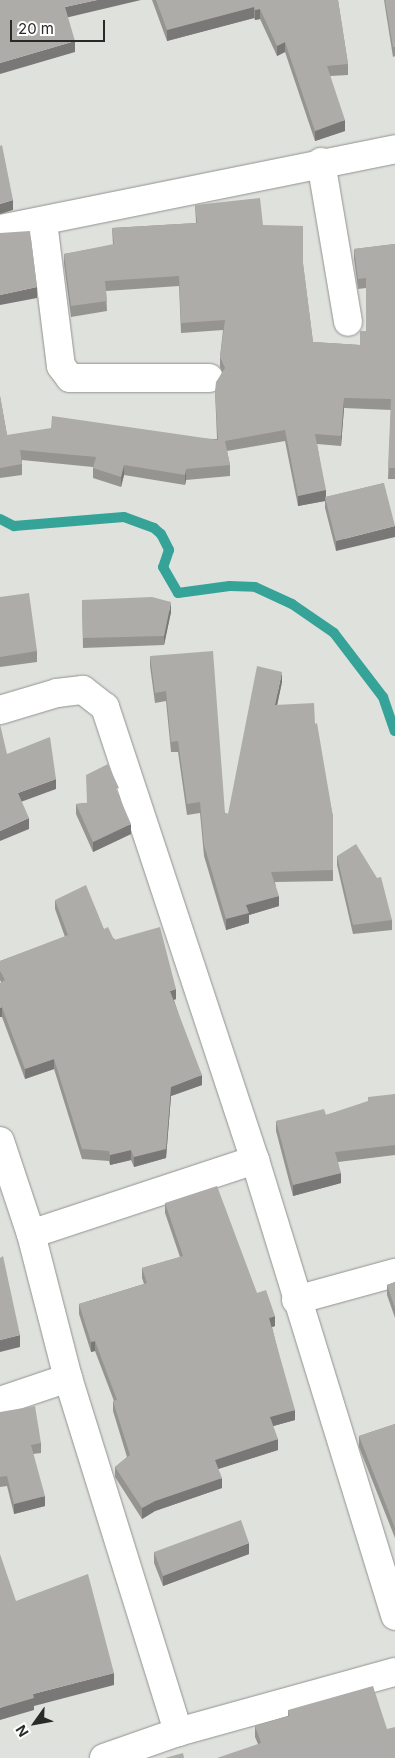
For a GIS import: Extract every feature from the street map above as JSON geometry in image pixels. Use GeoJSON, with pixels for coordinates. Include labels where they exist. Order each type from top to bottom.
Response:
{"type":"FeatureCollection","features":[{"type":"Feature","properties":{"kind":"street"},"geometry":{"type":"LineString","coordinates":[[0,229],[43,222],[321,162],[395,149]]}},
{"type":"Feature","properties":{"kind":"street"},"geometry":{"type":"LineString","coordinates":[[321,162],[348,322]]}},
{"type":"Feature","properties":{"kind":"street"},"geometry":{"type":"LineString","coordinates":[[43,222],[61,366],[70,378],[210,378]]}},
{"type":"Feature","properties":{"kind":"street"},"geometry":{"type":"LineString","coordinates":[[0,710],[57,693],[83,690],[105,706],[255,1160],[296,1300],[395,1616]]}},
{"type":"Feature","properties":{"kind":"street"},"geometry":{"type":"LineString","coordinates":[[0,1141],[31,1234],[68,1378],[178,1732]]}},
{"type":"Feature","properties":{"kind":"street"},"geometry":{"type":"LineString","coordinates":[[31,1234],[255,1160]]}},
{"type":"Feature","properties":{"kind":"street"},"geometry":{"type":"LineString","coordinates":[[296,1300],[395,1273]]}},
{"type":"Feature","properties":{"kind":"street"},"geometry":{"type":"LineString","coordinates":[[0,1401],[68,1378]]}},
{"type":"Feature","properties":{"kind":"street"},"geometry":{"type":"LineString","coordinates":[[104,1758],[178,1732],[395,1672]]}},
{"type":"Feature","properties":{"kind":"building"},"geometry":{"type":"Polygon","coordinates":[[[0,0],[97,0],[65,7],[75,41],[0,63],[0,0]]]}},
{"type":"Feature","properties":{"kind":"building"},"geometry":{"type":"Polygon","coordinates":[[[156,0],[338,0],[348,64],[327,66],[345,120],[315,131],[285,42],[277,46],[260,9],[255,10],[254,7],[167,30],[156,0]]]}},
{"type":"Feature","properties":{"kind":"building"},"geometry":{"type":"Polygon","coordinates":[[[385,0],[395,0],[395,47],[393,47],[385,0]]]}},
{"type":"Feature","properties":{"kind":"building"},"geometry":{"type":"Polygon","coordinates":[[[2,145],[13,200],[0,204],[0,146],[2,145]]]}},
{"type":"Feature","properties":{"kind":"building"},"geometry":{"type":"Polygon","coordinates":[[[260,198],[263,225],[303,226],[303,263],[313,342],[360,345],[360,331],[366,331],[366,278],[358,279],[354,249],[395,244],[395,468],[388,468],[391,399],[344,398],[341,436],[315,434],[326,490],[298,496],[285,430],[225,441],[230,465],[186,469],[185,475],[124,465],[121,477],[93,468],[96,457],[20,450],[22,464],[0,468],[0,396],[7,435],[51,428],[52,416],[218,440],[215,391],[216,382],[225,368],[220,357],[225,320],[181,323],[179,276],[105,281],[107,301],[71,306],[64,254],[114,244],[112,228],[197,223],[195,205],[260,198]]]}},
{"type":"Feature","properties":{"kind":"building"},"geometry":{"type":"Polygon","coordinates":[[[30,231],[37,287],[0,295],[0,233],[30,231]]]}},
{"type":"Feature","properties":{"kind":"building"},"geometry":{"type":"Polygon","coordinates":[[[384,483],[395,526],[336,541],[325,497],[384,483]]]}},
{"type":"Feature","properties":{"kind":"building"},"geometry":{"type":"Polygon","coordinates":[[[29,593],[37,651],[0,657],[0,597],[29,593]]]}},
{"type":"Feature","properties":{"kind":"building"},"geometry":{"type":"Polygon","coordinates":[[[152,597],[171,602],[164,636],[83,638],[82,600],[152,597]]]}},
{"type":"Feature","properties":{"kind":"building"},"geometry":{"type":"Polygon","coordinates":[[[213,651],[225,813],[228,814],[257,666],[282,672],[275,705],[314,703],[315,724],[317,723],[333,817],[333,870],[271,872],[279,896],[246,905],[249,913],[226,919],[204,845],[200,802],[187,804],[178,741],[171,742],[166,691],[155,693],[150,656],[213,651]]]}},
{"type":"Feature","properties":{"kind":"building"},"geometry":{"type":"Polygon","coordinates":[[[0,724],[7,754],[50,737],[56,779],[18,793],[29,818],[0,831],[0,724]]]}},
{"type":"Feature","properties":{"kind":"building"},"geometry":{"type":"Polygon","coordinates":[[[108,764],[119,788],[116,789],[131,824],[93,842],[76,804],[87,803],[86,775],[108,764]]]}},
{"type":"Feature","properties":{"kind":"building"},"geometry":{"type":"Polygon","coordinates":[[[356,844],[377,878],[381,877],[392,920],[353,925],[337,856],[356,844]]]}},
{"type":"Feature","properties":{"kind":"building"},"geometry":{"type":"Polygon","coordinates":[[[86,885],[104,929],[108,927],[114,940],[160,927],[176,989],[170,991],[202,1075],[171,1087],[166,1149],[134,1157],[131,1150],[110,1155],[109,1151],[82,1149],[54,1059],[25,1069],[2,1007],[0,1008],[0,983],[5,980],[0,971],[0,961],[68,935],[55,900],[86,885]]]}},
{"type":"Feature","properties":{"kind":"building"},"geometry":{"type":"Polygon","coordinates":[[[395,1094],[395,1145],[335,1152],[341,1173],[293,1185],[276,1121],[324,1109],[326,1115],[368,1101],[368,1097],[395,1094]]]}},
{"type":"Feature","properties":{"kind":"building"},"geometry":{"type":"Polygon","coordinates":[[[217,1186],[257,1293],[266,1290],[275,1316],[269,1318],[295,1410],[270,1417],[278,1439],[215,1460],[222,1478],[155,1501],[142,1508],[115,1467],[130,1455],[113,1401],[117,1400],[95,1341],[91,1342],[79,1304],[147,1283],[142,1268],[183,1256],[165,1203],[217,1186]]]}},
{"type":"Feature","properties":{"kind":"building"},"geometry":{"type":"Polygon","coordinates":[[[3,1256],[20,1335],[0,1340],[0,1258],[3,1256]]]}},
{"type":"Feature","properties":{"kind":"building"},"geometry":{"type":"Polygon","coordinates":[[[395,1282],[395,1308],[387,1285],[395,1282]]]}},
{"type":"Feature","properties":{"kind":"building"},"geometry":{"type":"Polygon","coordinates":[[[35,1406],[41,1443],[31,1445],[45,1496],[14,1504],[7,1476],[0,1477],[0,1412],[35,1406]]]}},
{"type":"Feature","properties":{"kind":"building"},"geometry":{"type":"Polygon","coordinates":[[[395,1424],[395,1528],[359,1436],[395,1424]]]}},
{"type":"Feature","properties":{"kind":"building"},"geometry":{"type":"Polygon","coordinates":[[[241,1520],[249,1543],[163,1576],[154,1552],[241,1520]]]}},
{"type":"Feature","properties":{"kind":"building"},"geometry":{"type":"Polygon","coordinates":[[[0,1554],[16,1601],[88,1574],[114,1673],[33,1694],[34,1698],[0,1708],[0,1554]]]}},
{"type":"Feature","properties":{"kind":"building"},"geometry":{"type":"Polygon","coordinates":[[[373,1686],[387,1729],[395,1727],[395,1758],[217,1758],[261,1743],[255,1726],[289,1716],[288,1710],[373,1686]]]}},
{"type":"Feature","properties":{"kind":"building"},"geometry":{"type":"Polygon","coordinates":[[[183,1753],[184,1758],[165,1758],[183,1753]]]}},
{"type":"Feature","properties":{"kind":"waterway"},"geometry":{"type":"LineString","coordinates":[[0,519],[14,526],[124,517],[154,528],[161,534],[169,550],[163,567],[178,593],[230,586],[255,587],[292,604],[334,633],[383,697],[395,731]]}}]}
